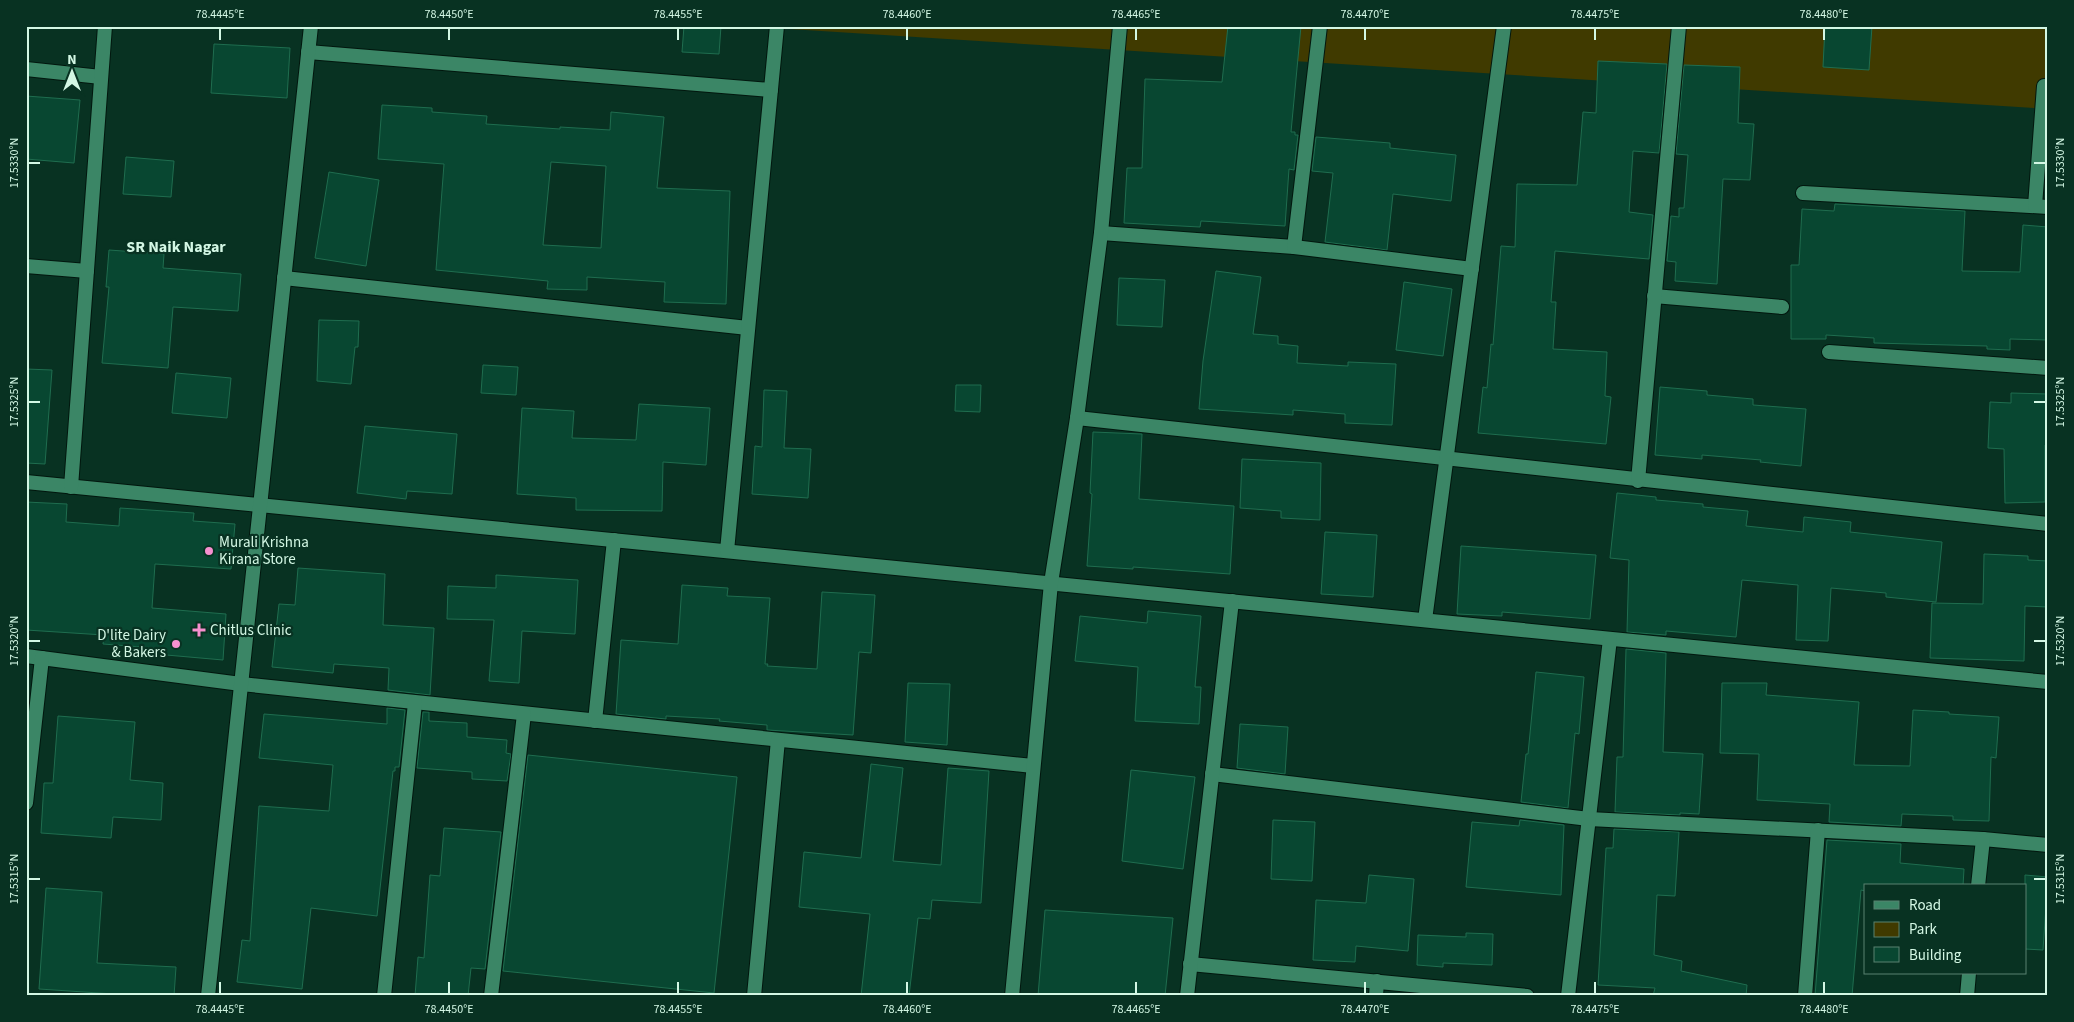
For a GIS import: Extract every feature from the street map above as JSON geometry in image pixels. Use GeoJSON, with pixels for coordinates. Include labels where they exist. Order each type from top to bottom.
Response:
{"type":"FeatureCollection","features":[{"type":"Feature","properties":{"kind":"street"},"geometry":{"type":"LineString","coordinates":[[71,487],[105,26]]}},
{"type":"Feature","properties":{"kind":"street"},"geometry":{"type":"LineString","coordinates":[[208,996],[311,26]]}},
{"type":"Feature","properties":{"kind":"street"},"geometry":{"type":"LineString","coordinates":[[727,551],[777,26]]}},
{"type":"Feature","properties":{"kind":"street"},"geometry":{"type":"LineString","coordinates":[[1012,996],[1051,583],[1077,418],[1101,233],[1120,26]]}},
{"type":"Feature","properties":{"kind":"street"},"geometry":{"type":"LineString","coordinates":[[1294,247],[1320,26]]}},
{"type":"Feature","properties":{"kind":"street"},"geometry":{"type":"LineString","coordinates":[[1426,620],[1504,26]]}},
{"type":"Feature","properties":{"kind":"street"},"geometry":{"type":"LineString","coordinates":[[1638,480],[1678,26]]}},
{"type":"Feature","properties":{"kind":"street"},"geometry":{"type":"LineString","coordinates":[[308,52],[771,90]]}},
{"type":"Feature","properties":{"kind":"street"},"geometry":{"type":"LineString","coordinates":[[26,70],[101,76]]}},
{"type":"Feature","properties":{"kind":"street"},"geometry":{"type":"LineString","coordinates":[[1804,192],[2042,206],[2044,86]]}},
{"type":"Feature","properties":{"kind":"street"},"geometry":{"type":"LineString","coordinates":[[1101,233],[1294,247],[1472,269]]}},
{"type":"Feature","properties":{"kind":"street"},"geometry":{"type":"LineString","coordinates":[[26,266],[87,271]]}},
{"type":"Feature","properties":{"kind":"street"},"geometry":{"type":"LineString","coordinates":[[284,278],[748,328]]}},
{"type":"Feature","properties":{"kind":"street"},"geometry":{"type":"LineString","coordinates":[[1654,296],[1782,307]]}},
{"type":"Feature","properties":{"kind":"street"},"geometry":{"type":"LineString","coordinates":[[1829,352],[2048,368]]}},
{"type":"Feature","properties":{"kind":"street"},"geometry":{"type":"LineString","coordinates":[[1077,418],[2048,524]]}},
{"type":"Feature","properties":{"kind":"street"},"geometry":{"type":"LineString","coordinates":[[26,482],[2048,682]]}},
{"type":"Feature","properties":{"kind":"street"},"geometry":{"type":"LineString","coordinates":[[595,721],[614,540]]}},
{"type":"Feature","properties":{"kind":"street"},"geometry":{"type":"LineString","coordinates":[[1187,996],[1232,601]]}},
{"type":"Feature","properties":{"kind":"street"},"geometry":{"type":"LineString","coordinates":[[1568,996],[1610,639]]}},
{"type":"Feature","properties":{"kind":"street"},"geometry":{"type":"LineString","coordinates":[[26,656],[241,684],[1033,766]]}},
{"type":"Feature","properties":{"kind":"street"},"geometry":{"type":"LineString","coordinates":[[26,803],[42,658]]}},
{"type":"Feature","properties":{"kind":"street"},"geometry":{"type":"LineString","coordinates":[[384,996],[415,703]]}},
{"type":"Feature","properties":{"kind":"street"},"geometry":{"type":"LineString","coordinates":[[491,996],[524,714]]}},
{"type":"Feature","properties":{"kind":"street"},"geometry":{"type":"LineString","coordinates":[[754,996],[778,740]]}},
{"type":"Feature","properties":{"kind":"street"},"geometry":{"type":"LineString","coordinates":[[1212,774],[1589,819],[1983,839],[2048,845]]}},
{"type":"Feature","properties":{"kind":"street"},"geometry":{"type":"LineString","coordinates":[[1805,996],[1818,830]]}},
{"type":"Feature","properties":{"kind":"street"},"geometry":{"type":"LineString","coordinates":[[1978,884],[1983,839]]}},
{"type":"Feature","properties":{"kind":"street"},"geometry":{"type":"LineString","coordinates":[[1190,964],[1527,996]]}},
{"type":"Feature","properties":{"kind":"street"},"geometry":{"type":"LineString","coordinates":[[1967,996],[1970,974]]}},
{"type":"Feature","properties":{"kind":"street"},"geometry":{"type":"LineString","coordinates":[[1376,996],[1377,982]]}},
{"type":"Feature","properties":{"kind":"green space"},"geometry":{"type":"Polygon","coordinates":[[[741,26],[2048,26],[2048,109],[741,26]]]}},
{"type":"Feature","properties":{"kind":"building"},"geometry":{"type":"Polygon","coordinates":[[[684,26],[721,26],[719,54],[682,52],[684,26]]]}},
{"type":"Feature","properties":{"kind":"building"},"geometry":{"type":"Polygon","coordinates":[[[1228,26],[1301,26],[1291,132],[1295,132],[1295,135],[1298,135],[1294,170],[1289,169],[1285,226],[1201,221],[1200,227],[1124,223],[1127,168],[1142,168],[1145,79],[1222,82],[1228,26]]]}},
{"type":"Feature","properties":{"kind":"building"},"geometry":{"type":"Polygon","coordinates":[[[1825,26],[1872,26],[1869,70],[1823,67],[1825,26]]]}},
{"type":"Feature","properties":{"kind":"building"},"geometry":{"type":"Polygon","coordinates":[[[214,44],[290,48],[287,98],[211,93],[214,44]]]}},
{"type":"Feature","properties":{"kind":"building"},"geometry":{"type":"Polygon","coordinates":[[[1598,61],[1667,64],[1659,153],[1633,151],[1629,212],[1653,215],[1649,259],[1555,251],[1551,302],[1556,302],[1553,349],[1607,352],[1605,396],[1611,397],[1606,444],[1478,433],[1483,387],[1487,388],[1491,344],[1493,345],[1501,246],[1515,247],[1517,184],[1577,185],[1583,112],[1596,113],[1598,61]]]}},
{"type":"Feature","properties":{"kind":"building"},"geometry":{"type":"Polygon","coordinates":[[[1684,65],[1740,67],[1738,123],[1754,124],[1750,180],[1723,179],[1717,284],[1675,281],[1676,262],[1667,261],[1671,216],[1679,217],[1679,208],[1684,208],[1688,155],[1676,154],[1684,65]]]}},
{"type":"Feature","properties":{"kind":"building"},"geometry":{"type":"Polygon","coordinates":[[[26,96],[80,100],[74,163],[26,159],[26,96]]]}},
{"type":"Feature","properties":{"kind":"building"},"geometry":{"type":"Polygon","coordinates":[[[382,105],[432,108],[432,112],[487,116],[486,124],[560,129],[560,127],[610,130],[611,112],[664,117],[657,188],[730,191],[726,304],[664,302],[665,282],[587,277],[587,290],[547,289],[548,281],[436,270],[444,164],[378,159],[382,105]],[[551,162],[543,245],[601,248],[606,166],[551,162]]]}},
{"type":"Feature","properties":{"kind":"building"},"geometry":{"type":"Polygon","coordinates":[[[1316,137],[1390,143],[1390,148],[1456,155],[1451,201],[1393,194],[1387,250],[1325,242],[1333,173],[1312,171],[1316,137]]]}},
{"type":"Feature","properties":{"kind":"building"},"geometry":{"type":"Polygon","coordinates":[[[126,157],[174,161],[171,197],[123,194],[126,157]]]}},
{"type":"Feature","properties":{"kind":"building"},"geometry":{"type":"Polygon","coordinates":[[[329,172],[379,180],[366,266],[315,258],[329,172]]]}},
{"type":"Feature","properties":{"kind":"building"},"geometry":{"type":"Polygon","coordinates":[[[1835,204],[1965,211],[1962,271],[2020,272],[2023,225],[2048,227],[2048,340],[2010,339],[2010,350],[1987,349],[1987,346],[1874,343],[1874,338],[1826,335],[1826,339],[1791,339],[1791,265],[1799,265],[1802,209],[1834,211],[1835,204]]]}},
{"type":"Feature","properties":{"kind":"building"},"geometry":{"type":"Polygon","coordinates":[[[109,250],[164,254],[163,268],[241,274],[238,311],[173,307],[168,368],[102,363],[109,287],[106,287],[109,250]]]}},
{"type":"Feature","properties":{"kind":"building"},"geometry":{"type":"Polygon","coordinates":[[[1216,271],[1261,277],[1253,334],[1278,336],[1278,344],[1298,346],[1297,363],[1348,366],[1348,362],[1396,364],[1392,425],[1345,423],[1345,414],[1293,410],[1293,415],[1199,409],[1203,361],[1216,271]]]}},
{"type":"Feature","properties":{"kind":"building"},"geometry":{"type":"Polygon","coordinates":[[[1119,278],[1165,280],[1162,327],[1117,325],[1119,278]]]}},
{"type":"Feature","properties":{"kind":"building"},"geometry":{"type":"Polygon","coordinates":[[[1404,282],[1452,289],[1443,356],[1396,350],[1404,282]]]}},
{"type":"Feature","properties":{"kind":"building"},"geometry":{"type":"Polygon","coordinates":[[[319,320],[359,321],[358,347],[355,347],[351,384],[317,381],[319,320]]]}},
{"type":"Feature","properties":{"kind":"building"},"geometry":{"type":"Polygon","coordinates":[[[483,365],[518,367],[516,395],[481,393],[483,365]]]}},
{"type":"Feature","properties":{"kind":"building"},"geometry":{"type":"Polygon","coordinates":[[[26,369],[52,370],[45,464],[26,463],[26,369]]]}},
{"type":"Feature","properties":{"kind":"building"},"geometry":{"type":"Polygon","coordinates":[[[176,373],[231,378],[227,418],[172,413],[176,373]]]}},
{"type":"Feature","properties":{"kind":"building"},"geometry":{"type":"Polygon","coordinates":[[[956,385],[981,385],[980,412],[955,411],[956,385]]]}},
{"type":"Feature","properties":{"kind":"building"},"geometry":{"type":"Polygon","coordinates":[[[1660,387],[1707,391],[1707,395],[1753,399],[1753,405],[1806,409],[1801,466],[1760,462],[1761,460],[1702,455],[1702,459],[1655,455],[1660,387]]]}},
{"type":"Feature","properties":{"kind":"building"},"geometry":{"type":"Polygon","coordinates":[[[764,390],[787,391],[784,448],[811,449],[808,498],[752,494],[755,446],[762,447],[764,390]]]}},
{"type":"Feature","properties":{"kind":"building"},"geometry":{"type":"Polygon","coordinates":[[[2011,393],[2048,394],[2048,446],[2045,445],[2045,502],[2005,503],[2004,449],[1988,448],[1990,402],[2011,403],[2011,393]]]}},
{"type":"Feature","properties":{"kind":"building"},"geometry":{"type":"Polygon","coordinates":[[[639,404],[710,408],[706,465],[663,462],[662,511],[576,510],[576,498],[517,494],[522,408],[574,411],[572,438],[636,440],[639,404]]]}},
{"type":"Feature","properties":{"kind":"building"},"geometry":{"type":"Polygon","coordinates":[[[365,426],[457,434],[452,494],[407,491],[406,499],[357,493],[365,426]]]}},
{"type":"Feature","properties":{"kind":"building"},"geometry":{"type":"Polygon","coordinates":[[[1093,432],[1142,434],[1139,499],[1234,506],[1230,574],[1133,567],[1133,569],[1087,566],[1092,494],[1090,493],[1093,432]]]}},
{"type":"Feature","properties":{"kind":"building"},"geometry":{"type":"Polygon","coordinates":[[[1242,459],[1321,463],[1320,520],[1281,518],[1281,511],[1240,508],[1242,459]]]}},
{"type":"Feature","properties":{"kind":"building"},"geometry":{"type":"Polygon","coordinates":[[[1617,493],[1656,497],[1656,500],[1703,504],[1703,507],[1748,511],[1746,526],[1803,532],[1804,517],[1851,522],[1850,532],[1942,542],[1936,602],[1886,597],[1886,593],[1831,588],[1828,641],[1796,640],[1798,585],[1742,580],[1736,637],[1666,631],[1666,635],[1627,632],[1629,560],[1610,558],[1617,493]]]}},
{"type":"Feature","properties":{"kind":"building"},"geometry":{"type":"Polygon","coordinates":[[[26,502],[67,504],[66,522],[119,526],[120,508],[194,513],[193,521],[235,524],[231,569],[155,564],[152,608],[226,614],[223,660],[155,654],[155,648],[103,644],[104,635],[26,630],[26,502]]]}},
{"type":"Feature","properties":{"kind":"building"},"geometry":{"type":"Polygon","coordinates":[[[1325,532],[1377,535],[1373,597],[1321,594],[1325,532]]]}},
{"type":"Feature","properties":{"kind":"building"},"geometry":{"type":"Polygon","coordinates":[[[1461,546],[1596,555],[1590,619],[1502,612],[1502,616],[1457,614],[1461,546]]]}},
{"type":"Feature","properties":{"kind":"building"},"geometry":{"type":"Polygon","coordinates":[[[1984,554],[2028,556],[2028,560],[2048,561],[2048,607],[2025,606],[2024,661],[1930,658],[1932,603],[1983,604],[1984,554]]]}},
{"type":"Feature","properties":{"kind":"building"},"geometry":{"type":"Polygon","coordinates":[[[298,568],[385,574],[383,625],[434,628],[430,695],[388,690],[389,668],[334,664],[333,673],[272,667],[279,604],[295,605],[298,568]]]}},
{"type":"Feature","properties":{"kind":"building"},"geometry":{"type":"Polygon","coordinates":[[[496,575],[578,580],[575,634],[522,631],[519,683],[489,681],[494,620],[447,619],[448,586],[496,588],[496,575]]]}},
{"type":"Feature","properties":{"kind":"building"},"geometry":{"type":"Polygon","coordinates":[[[682,585],[728,588],[727,596],[770,598],[765,664],[768,664],[767,666],[817,669],[822,592],[875,595],[871,653],[859,652],[853,735],[767,730],[767,725],[719,721],[720,719],[666,716],[666,719],[616,714],[621,640],[678,644],[682,585]]]}},
{"type":"Feature","properties":{"kind":"building"},"geometry":{"type":"Polygon","coordinates":[[[1148,611],[1201,616],[1195,687],[1201,687],[1199,724],[1135,721],[1138,667],[1075,661],[1080,616],[1147,623],[1148,611]]]}},
{"type":"Feature","properties":{"kind":"building"},"geometry":{"type":"Polygon","coordinates":[[[1626,649],[1666,653],[1663,752],[1703,754],[1699,814],[1615,812],[1617,757],[1623,757],[1626,649]]]}},
{"type":"Feature","properties":{"kind":"building"},"geometry":{"type":"Polygon","coordinates":[[[1536,672],[1584,677],[1579,734],[1575,733],[1568,808],[1521,802],[1536,672]]]}},
{"type":"Feature","properties":{"kind":"building"},"geometry":{"type":"Polygon","coordinates":[[[908,683],[950,684],[947,745],[905,742],[908,683]]]}},
{"type":"Feature","properties":{"kind":"building"},"geometry":{"type":"Polygon","coordinates":[[[1722,683],[1767,683],[1766,695],[1859,702],[1854,765],[1910,766],[1913,710],[1999,717],[1996,758],[1991,757],[1989,821],[1953,820],[1953,816],[1902,814],[1901,826],[1829,822],[1830,804],[1757,800],[1759,754],[1720,753],[1722,683]]]}},
{"type":"Feature","properties":{"kind":"building"},"geometry":{"type":"Polygon","coordinates":[[[387,708],[405,710],[399,767],[395,767],[395,771],[393,771],[377,916],[311,908],[302,989],[237,982],[242,940],[250,941],[259,806],[329,811],[333,765],[259,758],[264,714],[387,724],[387,708]]]}},
{"type":"Feature","properties":{"kind":"building"},"geometry":{"type":"Polygon","coordinates":[[[423,712],[429,712],[429,721],[467,723],[467,737],[507,740],[506,753],[511,754],[507,781],[472,779],[472,772],[417,768],[423,712]]]}},
{"type":"Feature","properties":{"kind":"building"},"geometry":{"type":"Polygon","coordinates":[[[58,716],[135,722],[130,780],[163,783],[161,820],[113,817],[111,838],[41,833],[44,783],[53,783],[58,716]]]}},
{"type":"Feature","properties":{"kind":"building"},"geometry":{"type":"Polygon","coordinates":[[[1240,724],[1288,727],[1285,774],[1237,768],[1240,724]]]}},
{"type":"Feature","properties":{"kind":"building"},"geometry":{"type":"Polygon","coordinates":[[[528,755],[737,777],[714,993],[503,971],[528,755]]]}},
{"type":"Feature","properties":{"kind":"building"},"geometry":{"type":"Polygon","coordinates":[[[871,764],[903,768],[893,861],[941,865],[948,768],[989,771],[981,903],[932,900],[930,919],[918,918],[909,996],[861,996],[870,914],[799,907],[804,852],[861,858],[871,764]]]}},
{"type":"Feature","properties":{"kind":"building"},"geometry":{"type":"Polygon","coordinates":[[[1131,770],[1195,777],[1183,869],[1122,861],[1131,770]]]}},
{"type":"Feature","properties":{"kind":"building"},"geometry":{"type":"Polygon","coordinates":[[[1273,820],[1315,822],[1312,881],[1271,879],[1273,820]]]}},
{"type":"Feature","properties":{"kind":"building"},"geometry":{"type":"Polygon","coordinates":[[[1520,820],[1564,825],[1561,895],[1466,887],[1472,822],[1519,826],[1520,820]]]}},
{"type":"Feature","properties":{"kind":"building"},"geometry":{"type":"Polygon","coordinates":[[[444,828],[501,832],[485,969],[471,968],[468,996],[415,996],[418,957],[424,958],[430,875],[440,876],[444,828]]]}},
{"type":"Feature","properties":{"kind":"building"},"geometry":{"type":"Polygon","coordinates":[[[1614,829],[1679,832],[1675,896],[1657,895],[1654,955],[1682,961],[1681,971],[1747,985],[1746,996],[1653,996],[1655,988],[1598,985],[1606,848],[1613,848],[1614,829]]]}},
{"type":"Feature","properties":{"kind":"building"},"geometry":{"type":"Polygon","coordinates":[[[1827,840],[1901,844],[1900,863],[1964,869],[1963,884],[1864,884],[1864,891],[1861,890],[1852,996],[1815,996],[1827,840]]]}},
{"type":"Feature","properties":{"kind":"building"},"geometry":{"type":"Polygon","coordinates":[[[1369,875],[1414,879],[1408,951],[1356,946],[1355,962],[1313,960],[1316,900],[1366,903],[1369,875]]]}},
{"type":"Feature","properties":{"kind":"building"},"geometry":{"type":"Polygon","coordinates":[[[2025,875],[2048,877],[2043,950],[2026,949],[2025,875]]]}},
{"type":"Feature","properties":{"kind":"building"},"geometry":{"type":"Polygon","coordinates":[[[46,888],[102,892],[97,963],[176,967],[174,996],[114,996],[114,994],[39,989],[46,888]]]}},
{"type":"Feature","properties":{"kind":"building"},"geometry":{"type":"Polygon","coordinates":[[[1045,910],[1173,918],[1165,996],[1038,996],[1045,910]]]}},
{"type":"Feature","properties":{"kind":"building"},"geometry":{"type":"Polygon","coordinates":[[[1466,933],[1493,934],[1492,965],[1443,963],[1443,967],[1417,965],[1418,935],[1466,937],[1466,933]]]}},
{"type":"Feature","properties":{"kind":"place","name":"Murali Krishna Kirana Store"},"geometry":{"type":"Point","coordinates":[209,551]}},
{"type":"Feature","properties":{"kind":"place","name":"Chitlus Clinic"},"geometry":{"type":"Point","coordinates":[199,630]}},
{"type":"Feature","properties":{"kind":"place","name":"D'lite Dairy & Bakers"},"geometry":{"type":"Point","coordinates":[176,644]}},
{"type":"Feature","properties":{"kind":"district","name":"SR Naik Nagar"},"geometry":{"type":"Point","coordinates":[176,247]}}]}
